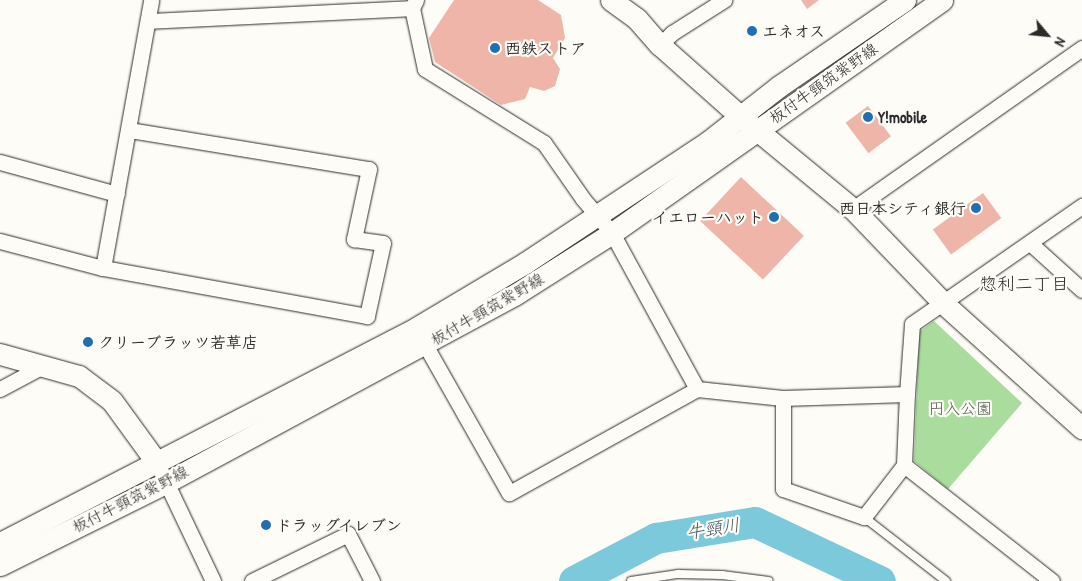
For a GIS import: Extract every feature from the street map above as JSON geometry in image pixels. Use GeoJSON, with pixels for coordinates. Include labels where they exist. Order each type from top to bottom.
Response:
{"type":"FeatureCollection","features":[{"type":"Feature","properties":{"kind":"main road"},"geometry":{"type":"LineString","coordinates":[[611,0],[637,19],[660,45],[748,122],[853,209],[943,303],[1082,428]]}},
{"type":"Feature","properties":{"kind":"main road","name":"板付牛頸筑紫野線"},"geometry":{"type":"LineString","coordinates":[[0,565],[162,472],[420,337],[516,294],[612,233],[748,122],[906,0]]}},
{"type":"Feature","properties":{"kind":"main road","name":"板付牛頸筑紫野線"},"geometry":{"type":"LineString","coordinates":[[420,337],[525,263],[709,141],[748,122],[942,0]]}},
{"type":"Feature","properties":{"kind":"main road"},"geometry":{"type":"LineString","coordinates":[[0,354],[79,376],[112,401],[162,472]]}},
{"type":"Feature","properties":{"kind":"main road","name":"板付牛頸筑紫野線"},"geometry":{"type":"LineString","coordinates":[[0,542],[162,472]]}},
{"type":"Feature","properties":{"kind":"street"},"geometry":{"type":"LineString","coordinates":[[103,268],[130,130],[151,0]]}},
{"type":"Feature","properties":{"kind":"street"},"geometry":{"type":"LineString","coordinates":[[660,45],[672,33],[724,0]]}},
{"type":"Feature","properties":{"kind":"street"},"geometry":{"type":"LineString","coordinates":[[148,21],[414,4],[425,69],[544,143],[583,199],[598,214],[612,233],[697,389]]}},
{"type":"Feature","properties":{"kind":"street"},"geometry":{"type":"LineString","coordinates":[[853,209],[1082,48]]}},
{"type":"Feature","properties":{"kind":"street"},"geometry":{"type":"LineString","coordinates":[[0,241],[103,268],[367,316],[383,243],[354,239],[369,169],[130,130]]}},
{"type":"Feature","properties":{"kind":"street"},"geometry":{"type":"LineString","coordinates":[[0,162],[117,194]]}},
{"type":"Feature","properties":{"kind":"street"},"geometry":{"type":"LineString","coordinates":[[783,398],[783,489],[864,517],[904,465],[912,324],[1082,206]]}},
{"type":"Feature","properties":{"kind":"street"},"geometry":{"type":"LineString","coordinates":[[1030,242],[1082,290]]}},
{"type":"Feature","properties":{"kind":"street"},"geometry":{"type":"LineString","coordinates":[[420,337],[509,493],[697,389],[783,398],[908,394]]}},
{"type":"Feature","properties":{"kind":"street"},"geometry":{"type":"LineString","coordinates":[[0,389],[45,365]]}},
{"type":"Feature","properties":{"kind":"street"},"geometry":{"type":"LineString","coordinates":[[904,465],[1052,581]]}},
{"type":"Feature","properties":{"kind":"street"},"geometry":{"type":"LineString","coordinates":[[162,472],[214,581]]}},
{"type":"Feature","properties":{"kind":"street"},"geometry":{"type":"LineString","coordinates":[[252,581],[348,534],[372,581]]}},
{"type":"Feature","properties":{"kind":"lane"},"geometry":{"type":"LineString","coordinates":[[864,517],[946,581]]}},
{"type":"Feature","properties":{"kind":"lane"},"geometry":{"type":"LineString","coordinates":[[631,581],[678,574],[722,575],[769,581]]}},
{"type":"Feature","properties":{"kind":"green space","name":"円入公園"},"geometry":{"type":"Polygon","coordinates":[[[934,321],[1022,403],[948,489],[914,461],[919,332],[934,321]]]}},
{"type":"Feature","properties":{"kind":"building","name":"西鉄ストア"},"geometry":{"type":"Polygon","coordinates":[[[454,0],[538,0],[561,15],[565,38],[553,58],[560,69],[555,86],[544,91],[530,87],[525,99],[501,105],[435,62],[429,38],[454,0]]]}},
{"type":"Feature","properties":{"kind":"building"},"geometry":{"type":"Polygon","coordinates":[[[801,0],[819,0],[807,9],[801,0]]]}},
{"type":"Feature","properties":{"kind":"building"},"geometry":{"type":"Polygon","coordinates":[[[868,106],[891,136],[869,153],[846,123],[868,106]]]}},
{"type":"Feature","properties":{"kind":"building"},"geometry":{"type":"Polygon","coordinates":[[[741,177],[804,236],[763,280],[700,221],[741,177]]]}},
{"type":"Feature","properties":{"kind":"building"},"geometry":{"type":"Polygon","coordinates":[[[983,193],[1001,218],[951,255],[933,229],[983,193]]]}},
{"type":"Feature","properties":{"kind":"waterway","name":"牛頸川"},"geometry":{"type":"LineString","coordinates":[[574,581],[656,538],[755,522],[880,581]]}},
{"type":"Feature","properties":{"kind":"place","name":"エネオス"},"geometry":{"type":"Point","coordinates":[752,31]}},
{"type":"Feature","properties":{"kind":"place","name":"西鉄ストア"},"geometry":{"type":"Point","coordinates":[495,48]}},
{"type":"Feature","properties":{"kind":"place","name":"Y!mobile"},"geometry":{"type":"Point","coordinates":[868,117]}},
{"type":"Feature","properties":{"kind":"place","name":"西日本シティ銀行"},"geometry":{"type":"Point","coordinates":[976,208]}},
{"type":"Feature","properties":{"kind":"place","name":"イエローハット"},"geometry":{"type":"Point","coordinates":[774,217]}},
{"type":"Feature","properties":{"kind":"place","name":"クリーブラッツ若草店"},"geometry":{"type":"Point","coordinates":[88,342]}},
{"type":"Feature","properties":{"kind":"place","name":"ドラッグイレブン"},"geometry":{"type":"Point","coordinates":[266,525]}},
{"type":"Feature","properties":{"kind":"district","name":"惣利二丁目"},"geometry":{"type":"Point","coordinates":[1024,284]}}]}
